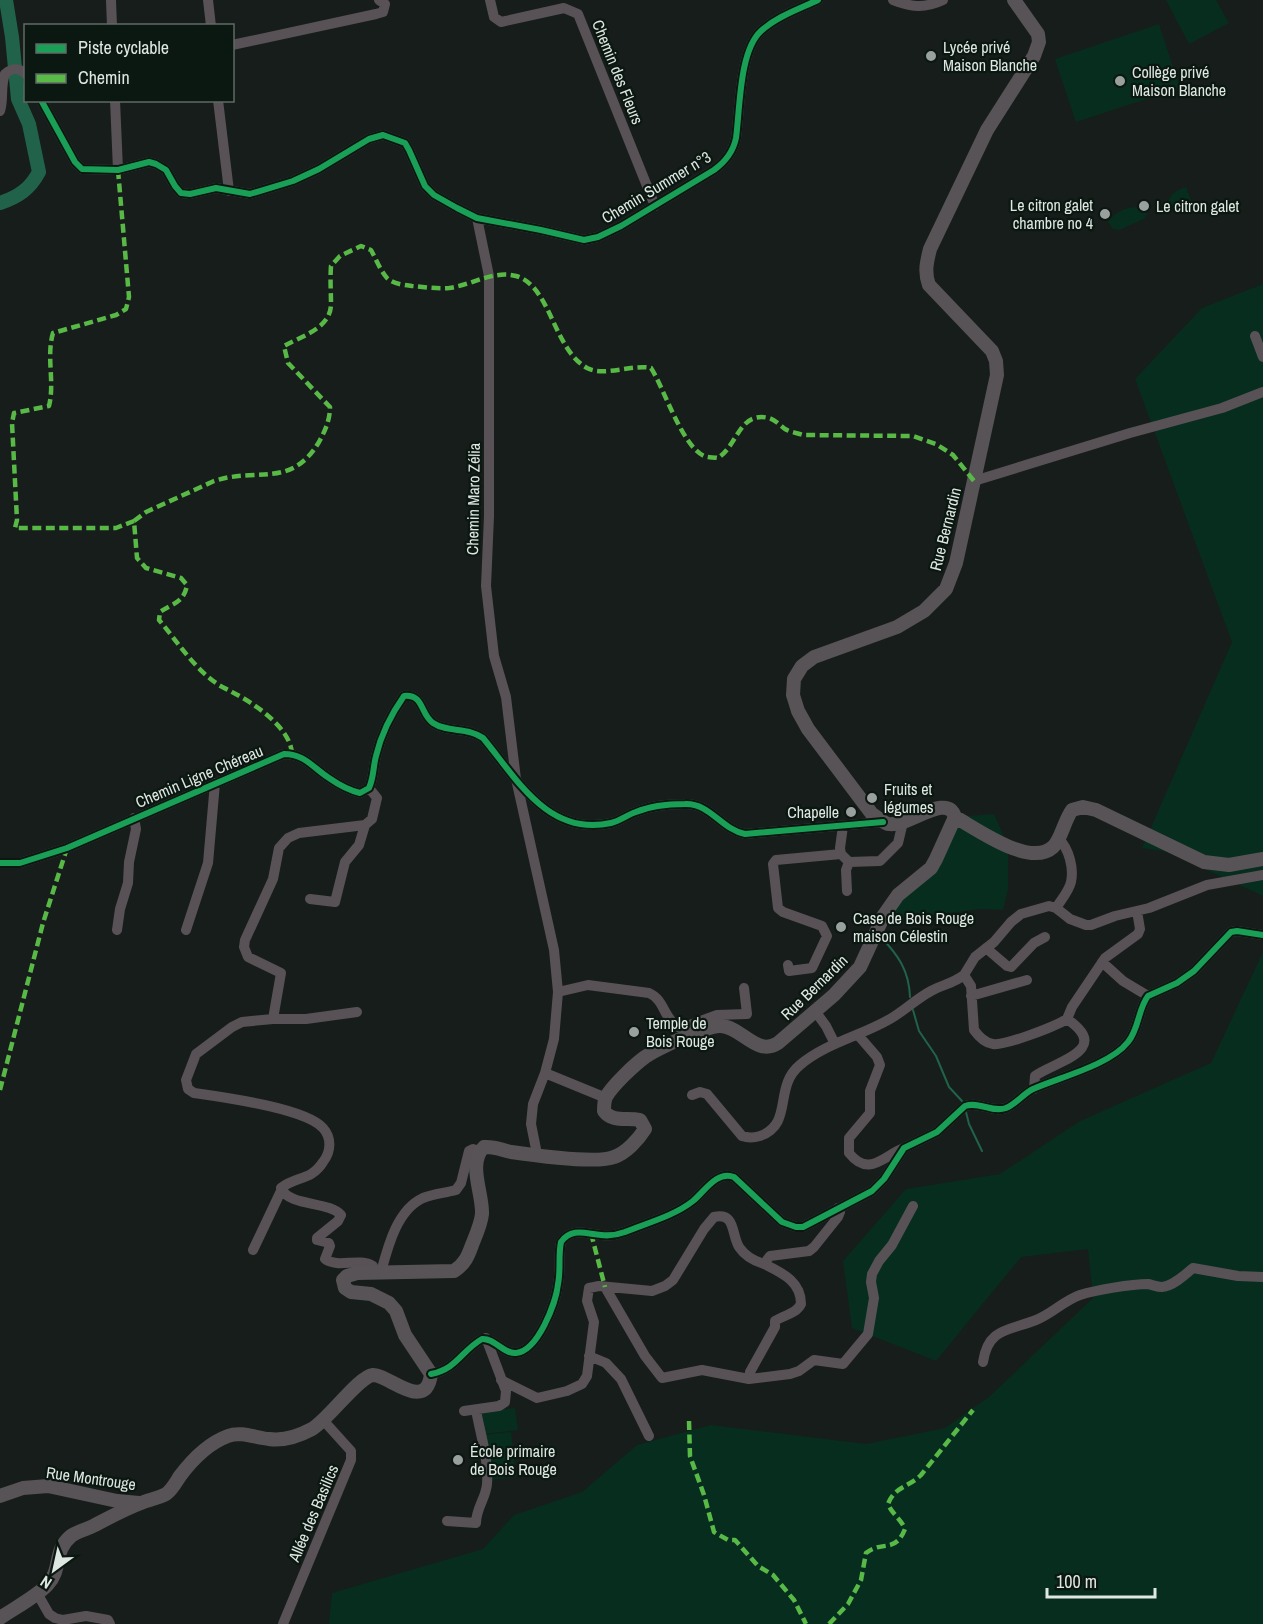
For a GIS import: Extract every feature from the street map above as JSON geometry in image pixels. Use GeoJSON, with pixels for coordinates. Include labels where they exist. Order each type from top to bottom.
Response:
{"type":"FeatureCollection","features":[{"type":"Feature","properties":{"kind":"main road","name":"Rue Bernardin"},"geometry":{"type":"LineString","coordinates":[[883,822],[872,814],[808,729],[798,711],[793,695],[794,679],[802,666],[814,657],[897,627],[924,611],[946,590],[956,563],[997,375],[996,361],[992,351],[929,285],[925,274],[930,249],[982,140],[1034,56],[1039,42],[1038,34],[1014,0]]}},
{"type":"Feature","properties":{"kind":"main road"},"geometry":{"type":"LineString","coordinates":[[883,822],[894,824],[903,822],[938,807],[946,807],[953,811],[955,817],[1008,846],[1031,854],[1042,853],[1053,847],[1072,810],[1083,807],[1096,810],[1204,862],[1229,865],[1263,859]]}},
{"type":"Feature","properties":{"kind":"main road","name":"Rue Bernardin"},"geometry":{"type":"LineString","coordinates":[[606,1098],[644,1058],[707,1027],[721,1026],[733,1029],[759,1046],[770,1048],[778,1043],[860,968],[884,915],[898,895],[931,867],[955,817]]}},
{"type":"Feature","properties":{"kind":"main road"},"geometry":{"type":"LineString","coordinates":[[323,1420],[366,1377],[374,1375],[381,1377],[405,1391],[414,1392],[429,1384],[431,1374],[405,1335],[396,1311],[389,1303],[381,1298],[351,1292],[345,1288],[343,1280],[357,1273],[454,1270],[462,1267],[467,1259],[481,1217],[482,1203],[476,1166],[480,1151],[484,1147],[491,1146],[510,1151],[569,1159],[613,1158],[644,1131],[644,1124],[640,1120],[608,1116],[604,1111],[606,1098]]}},
{"type":"Feature","properties":{"kind":"main road","name":"Rue Montrouge"},"geometry":{"type":"LineString","coordinates":[[0,1496],[23,1488],[48,1486],[119,1506],[142,1502],[167,1494],[192,1461],[226,1437],[236,1434],[270,1440],[284,1439],[305,1432],[323,1420]]}},
{"type":"Feature","properties":{"kind":"main road"},"geometry":{"type":"LineString","coordinates":[[0,1618],[48,1586],[54,1575],[58,1552],[72,1535],[119,1506]]}},
{"type":"Feature","properties":{"kind":"street"},"geometry":{"type":"LineString","coordinates":[[111,0],[112,24]]}},
{"type":"Feature","properties":{"kind":"street"},"geometry":{"type":"LineString","coordinates":[[208,0],[211,24]]}},
{"type":"Feature","properties":{"kind":"street"},"geometry":{"type":"LineString","coordinates":[[234,45],[383,12],[385,4],[379,0]]}},
{"type":"Feature","properties":{"kind":"street","name":"Chemin des Fleurs"},"geometry":{"type":"LineString","coordinates":[[490,0],[494,17],[501,22],[564,8],[578,14],[656,206]]}},
{"type":"Feature","properties":{"kind":"street","name":"Chemin Summer n°3"},"geometry":{"type":"LineString","coordinates":[[42,102],[78,166],[90,171],[118,170],[149,162],[166,170],[181,193],[190,194],[216,188],[256,193],[293,181],[319,169],[369,139],[383,135],[405,143],[428,190],[457,208],[477,218],[584,240],[598,237],[621,226],[714,170],[726,159],[735,146],[745,65],[750,46],[761,31],[818,0]]}},
{"type":"Feature","properties":{"kind":"street"},"geometry":{"type":"LineString","coordinates":[[893,0],[920,8],[943,0]]}},
{"type":"Feature","properties":{"kind":"street"},"geometry":{"type":"LineString","coordinates":[[0,111],[2,106],[0,85],[4,74],[15,69],[24,73]]}},
{"type":"Feature","properties":{"kind":"street"},"geometry":{"type":"LineString","coordinates":[[115,102],[118,170]]}},
{"type":"Feature","properties":{"kind":"street"},"geometry":{"type":"LineString","coordinates":[[218,102],[229,191]]}},
{"type":"Feature","properties":{"kind":"street","name":"Chemin Maro Zélia"},"geometry":{"type":"LineString","coordinates":[[477,218],[489,276],[489,493],[486,586],[494,656],[510,720],[516,779],[555,958],[558,992],[554,1039],[534,1098],[531,1124],[537,1154]]}},
{"type":"Feature","properties":{"kind":"street"},"geometry":{"type":"LineString","coordinates":[[1255,336],[1263,357]]}},
{"type":"Feature","properties":{"kind":"street"},"geometry":{"type":"LineString","coordinates":[[974,481],[1130,433],[1222,408],[1263,392]]}},
{"type":"Feature","properties":{"kind":"street"},"geometry":{"type":"LineString","coordinates":[[310,899],[335,902],[345,862],[359,845],[365,825],[372,819],[377,798],[369,788],[373,779],[375,758],[386,729],[404,696],[411,695],[417,698],[426,715],[435,724],[473,732],[483,738],[537,804],[562,819],[585,825],[612,823],[641,810],[686,804],[707,809],[741,834],[883,822]]}},
{"type":"Feature","properties":{"kind":"street","name":"Chemin Ligne Chéreau"},"geometry":{"type":"LineString","coordinates":[[0,863],[20,863],[67,848],[284,754],[292,754],[307,760],[328,778],[349,790],[360,793],[369,788]]}},
{"type":"Feature","properties":{"kind":"street"},"geometry":{"type":"LineString","coordinates":[[186,930],[208,863],[215,783]]}},
{"type":"Feature","properties":{"kind":"street"},"geometry":{"type":"LineString","coordinates":[[117,930],[120,909],[128,883],[129,862],[136,829],[134,818]]}},
{"type":"Feature","properties":{"kind":"street"},"geometry":{"type":"LineString","coordinates":[[788,965],[789,971],[812,968],[827,936],[822,926],[783,912],[778,908],[772,864],[776,860],[845,858],[880,861],[898,843],[903,822]]}},
{"type":"Feature","properties":{"kind":"street"},"geometry":{"type":"LineString","coordinates":[[273,1019],[281,973],[248,957],[244,947],[245,940],[273,879],[279,848],[288,838],[299,832],[365,825]]}},
{"type":"Feature","properties":{"kind":"street"},"geometry":{"type":"LineString","coordinates":[[843,826],[840,849],[845,858],[847,891]]}},
{"type":"Feature","properties":{"kind":"street"},"geometry":{"type":"LineString","coordinates":[[1056,908],[1071,883],[1072,868],[1064,844],[1059,839]]}},
{"type":"Feature","properties":{"kind":"street"},"geometry":{"type":"LineString","coordinates":[[692,1095],[700,1092],[707,1094],[742,1136],[755,1137],[765,1134],[772,1130],[780,1120],[783,1097],[796,1069],[835,1044],[858,1035],[897,1014],[931,991],[950,984],[964,975],[973,959],[1021,914],[1049,906],[1056,908],[1064,916],[1086,925],[1137,911],[1207,885],[1263,875]]}},
{"type":"Feature","properties":{"kind":"street"},"geometry":{"type":"LineString","coordinates":[[964,975],[971,986],[974,1030],[988,1043],[1000,1044],[1067,1019],[1072,1007],[1109,953],[1138,934],[1140,929],[1137,911]]}},
{"type":"Feature","properties":{"kind":"street"},"geometry":{"type":"LineString","coordinates":[[858,1035],[877,1057],[880,1065],[870,1091],[870,1113],[849,1138],[849,1153],[868,1166],[876,1165],[937,1132],[965,1106],[970,1104],[985,1108],[1006,1107],[1034,1089],[1081,1071],[1110,1056],[1124,1047],[1133,1035],[1144,1000],[1148,996],[1177,983],[1194,970],[1231,932],[1263,935]]}},
{"type":"Feature","properties":{"kind":"street"},"geometry":{"type":"LineString","coordinates":[[986,948],[1011,967],[1034,943],[1045,937]]}},
{"type":"Feature","properties":{"kind":"street"},"geometry":{"type":"LineString","coordinates":[[1102,962],[1123,981],[1148,996]]}},
{"type":"Feature","properties":{"kind":"street"},"geometry":{"type":"LineString","coordinates":[[971,996],[1027,980]]}},
{"type":"Feature","properties":{"kind":"street"},"geometry":{"type":"LineString","coordinates":[[558,992],[588,985],[649,993],[656,996],[661,1002],[666,1017],[678,1027],[717,1015],[747,1014],[744,988]]}},
{"type":"Feature","properties":{"kind":"street"},"geometry":{"type":"LineString","coordinates":[[815,1011],[835,1044]]}},
{"type":"Feature","properties":{"kind":"street"},"geometry":{"type":"LineString","coordinates":[[253,1250],[281,1188],[288,1183],[308,1177],[323,1162],[329,1153],[330,1145],[322,1127],[306,1119],[273,1106],[194,1093],[188,1089],[186,1080],[196,1054],[242,1022],[306,1019],[357,1012]]}},
{"type":"Feature","properties":{"kind":"street"},"geometry":{"type":"LineString","coordinates":[[1034,1089],[1033,1081],[1037,1074],[1078,1054],[1083,1047],[1081,1032],[1067,1019]]}},
{"type":"Feature","properties":{"kind":"street"},"geometry":{"type":"LineString","coordinates":[[544,1073],[606,1098]]}},
{"type":"Feature","properties":{"kind":"street"},"geometry":{"type":"LineString","coordinates":[[486,1338],[511,1353],[518,1353],[534,1342],[545,1323],[557,1290],[561,1242],[570,1233],[614,1235],[625,1232],[689,1204],[719,1177],[726,1175],[734,1177],[775,1217],[788,1225],[803,1227],[873,1191],[884,1179],[904,1148]]}},
{"type":"Feature","properties":{"kind":"street"},"geometry":{"type":"LineString","coordinates":[[281,1191],[310,1204],[338,1211],[341,1215],[338,1221],[317,1238],[317,1240],[329,1243],[325,1259],[328,1262],[366,1262],[378,1272],[398,1224],[410,1207],[427,1197],[456,1190],[461,1183],[469,1151],[473,1149],[480,1151]]}},
{"type":"Feature","properties":{"kind":"street"},"geometry":{"type":"LineString","coordinates":[[605,1287],[645,1356],[662,1378],[702,1370],[749,1379],[790,1374],[814,1360],[838,1365],[847,1361],[868,1334],[874,1298],[872,1274],[892,1245],[913,1206]]}},
{"type":"Feature","properties":{"kind":"street"},"geometry":{"type":"LineString","coordinates":[[764,1264],[770,1256],[809,1251],[838,1216],[840,1212],[838,1208]]}},
{"type":"Feature","properties":{"kind":"street"},"geometry":{"type":"LineString","coordinates":[[501,1380],[537,1398],[567,1391],[584,1381],[594,1322],[587,1301],[589,1288],[593,1286],[652,1291],[670,1283],[704,1229],[714,1217],[720,1216],[730,1220],[736,1240],[743,1251],[754,1261],[786,1275],[793,1282],[801,1299],[798,1309],[775,1321],[775,1327],[750,1372],[749,1379]]}},
{"type":"Feature","properties":{"kind":"street"},"geometry":{"type":"LineString","coordinates":[[983,1362],[986,1346],[995,1336],[1049,1314],[1062,1303],[1078,1296],[1096,1291],[1148,1284],[1162,1287],[1174,1282],[1193,1268],[1238,1276],[1263,1277]]}},
{"type":"Feature","properties":{"kind":"street"},"geometry":{"type":"LineString","coordinates":[[431,1374],[449,1369],[461,1355],[478,1341],[486,1338]]}},
{"type":"Feature","properties":{"kind":"street"},"geometry":{"type":"LineString","coordinates":[[464,1411],[499,1406],[505,1402],[506,1391],[486,1338]]}},
{"type":"Feature","properties":{"kind":"street"},"geometry":{"type":"LineString","coordinates":[[589,1356],[606,1363],[621,1379],[649,1436]]}},
{"type":"Feature","properties":{"kind":"street"},"geometry":{"type":"LineString","coordinates":[[447,1521],[476,1523],[476,1512],[487,1485],[485,1458],[476,1410]]}},
{"type":"Feature","properties":{"kind":"street","name":"Allée des Basilics"},"geometry":{"type":"LineString","coordinates":[[283,1624],[351,1460],[351,1451],[323,1420]]}},
{"type":"Feature","properties":{"kind":"street"},"geometry":{"type":"LineString","coordinates":[[37,1593],[49,1614],[55,1618],[63,1620],[92,1617],[108,1620],[110,1624]]}},
{"type":"Feature","properties":{"kind":"green space"},"geometry":{"type":"Polygon","coordinates":[[[1166,0],[1216,0],[1229,23],[1189,44],[1166,0]]]}},
{"type":"Feature","properties":{"kind":"green space"},"geometry":{"type":"Polygon","coordinates":[[[1159,24],[1180,88],[1076,122],[1055,59],[1159,24]]]}},
{"type":"Feature","properties":{"kind":"green space"},"geometry":{"type":"Polygon","coordinates":[[[1186,187],[1191,201],[1176,206],[1166,206],[1173,194],[1186,187]]]}},
{"type":"Feature","properties":{"kind":"green space"},"geometry":{"type":"Polygon","coordinates":[[[1135,207],[1143,212],[1150,209],[1144,219],[1119,230],[1113,229],[1108,222],[1113,216],[1135,207]]]}},
{"type":"Feature","properties":{"kind":"green space"},"geometry":{"type":"Polygon","coordinates":[[[1263,284],[1263,896],[1168,852],[1142,848],[1232,642],[1135,379],[1202,308],[1263,284]]]}},
{"type":"Feature","properties":{"kind":"green space"},"geometry":{"type":"Polygon","coordinates":[[[994,814],[1008,846],[1008,889],[1003,910],[981,909],[881,921],[931,867],[955,817],[994,814]]]}},
{"type":"Feature","properties":{"kind":"green space"},"geometry":{"type":"Polygon","coordinates":[[[1263,952],[1263,1624],[329,1624],[332,1593],[483,1549],[514,1515],[582,1492],[637,1445],[711,1425],[866,1444],[945,1428],[989,1397],[1093,1298],[1088,1249],[1021,1257],[936,1361],[852,1328],[843,1261],[906,1189],[1000,1174],[1080,1121],[1211,1063],[1263,952]]]}},
{"type":"Feature","properties":{"kind":"green space"},"geometry":{"type":"Polygon","coordinates":[[[515,1408],[518,1430],[483,1434],[481,1412],[515,1408]]]}},
{"type":"Feature","properties":{"kind":"green space"},"geometry":{"type":"Polygon","coordinates":[[[511,1432],[516,1477],[488,1480],[483,1435],[511,1432]]]}},
{"type":"Feature","properties":{"kind":"waterway"},"geometry":{"type":"LineString","coordinates":[[0,203],[23,192],[39,172],[29,124],[18,99],[6,0]]}},
{"type":"Feature","properties":{"kind":"waterway"},"geometry":{"type":"LineString","coordinates":[[880,936],[905,971],[910,997]]}},
{"type":"Feature","properties":{"kind":"waterway"},"geometry":{"type":"LineString","coordinates":[[913,1010],[919,1031],[936,1056],[949,1087],[962,1101]]}},
{"type":"Feature","properties":{"kind":"waterway"},"geometry":{"type":"LineString","coordinates":[[966,1112],[982,1151]]}},
{"type":"Feature","properties":{"kind":"marked path"},"geometry":{"type":"LineString","coordinates":[[118,170],[129,297],[126,309],[116,315],[53,333],[50,351],[51,397],[49,406],[14,413],[12,423],[17,520],[15,528],[116,528],[134,521]]}},
{"type":"Feature","properties":{"kind":"marked path"},"geometry":{"type":"LineString","coordinates":[[292,754],[285,735],[270,717],[208,677],[159,620],[160,612],[181,599],[187,585],[181,578],[146,568],[137,558],[134,521],[146,512],[214,481],[229,477],[285,471],[297,466],[308,457],[325,430],[330,407],[288,363],[284,346],[314,330],[326,319],[331,304],[331,266],[340,256],[361,246],[371,250],[387,278],[399,284],[449,288],[499,275],[516,276],[528,282],[545,304],[566,347],[587,368],[602,371],[651,368],[688,441],[706,457],[718,458],[745,424],[759,417],[769,418],[787,430],[803,435],[913,436],[936,444],[953,455],[974,481]]}},
{"type":"Feature","properties":{"kind":"marked path"},"geometry":{"type":"LineString","coordinates":[[0,1090],[43,923],[67,848]]}},
{"type":"Feature","properties":{"kind":"marked path"},"geometry":{"type":"LineString","coordinates":[[591,1233],[605,1287]]}},
{"type":"Feature","properties":{"kind":"marked path"},"geometry":{"type":"LineString","coordinates":[[829,1624],[848,1604],[861,1580],[866,1553],[897,1541],[905,1529],[888,1504],[891,1498],[921,1475],[973,1410]]}},
{"type":"Feature","properties":{"kind":"marked path"},"geometry":{"type":"LineString","coordinates":[[689,1421],[690,1456],[714,1532],[728,1540],[735,1540],[758,1566],[773,1575],[794,1600],[806,1624]]}},
{"type":"Feature","properties":{"kind":"cycle path"},"geometry":{"type":"LineString","coordinates":[[42,102],[75,162],[82,169],[118,170],[149,162],[166,170],[181,193],[190,194],[216,188],[250,194],[293,181],[319,169],[369,139],[383,135],[405,143],[425,186],[434,195],[457,208],[477,218],[584,240],[598,237],[621,226],[714,170],[725,160],[731,153],[736,138],[744,66],[754,40],[761,31],[774,22],[818,0]]}},
{"type":"Feature","properties":{"kind":"cycle path"},"geometry":{"type":"LineString","coordinates":[[0,863],[20,863],[67,848],[284,754],[298,756],[336,783],[360,793],[369,788],[381,740],[404,696],[410,696],[419,701],[433,723],[445,728],[471,732],[483,738],[536,801],[552,813],[569,821],[589,825],[611,823],[647,808],[685,804],[702,808],[729,827],[745,834],[883,822]]}},
{"type":"Feature","properties":{"kind":"cycle path"},"geometry":{"type":"LineString","coordinates":[[431,1374],[440,1372],[453,1364],[482,1339],[487,1339],[511,1353],[524,1350],[532,1344],[554,1303],[559,1279],[561,1242],[570,1234],[580,1232],[616,1235],[625,1232],[677,1211],[693,1201],[716,1179],[728,1176],[734,1177],[782,1222],[803,1227],[872,1191],[884,1179],[904,1148],[937,1132],[965,1106],[1006,1108],[1033,1089],[1084,1070],[1109,1057],[1120,1050],[1132,1037],[1148,996],[1177,983],[1194,971],[1231,932],[1263,935]]}},
{"type":"Feature","properties":{"kind":"place","name":"Lycée privé Maison Blanche"},"geometry":{"type":"Point","coordinates":[931,56]}},
{"type":"Feature","properties":{"kind":"place","name":"Collège privé Maison Blanche"},"geometry":{"type":"Point","coordinates":[1120,81]}},
{"type":"Feature","properties":{"kind":"place","name":"Le citron galet"},"geometry":{"type":"Point","coordinates":[1144,206]}},
{"type":"Feature","properties":{"kind":"place","name":"Le citron galet chambre no 4"},"geometry":{"type":"Point","coordinates":[1105,214]}},
{"type":"Feature","properties":{"kind":"place","name":"Fruits et légumes"},"geometry":{"type":"Point","coordinates":[872,798]}},
{"type":"Feature","properties":{"kind":"place","name":"Chapelle"},"geometry":{"type":"Point","coordinates":[851,812]}},
{"type":"Feature","properties":{"kind":"place","name":"Case de Bois Rouge maison Célestin"},"geometry":{"type":"Point","coordinates":[841,927]}},
{"type":"Feature","properties":{"kind":"place","name":"Temple de Bois Rouge"},"geometry":{"type":"Point","coordinates":[634,1032]}},
{"type":"Feature","properties":{"kind":"place","name":"École primaire de Bois Rouge"},"geometry":{"type":"Point","coordinates":[458,1460]}}]}
